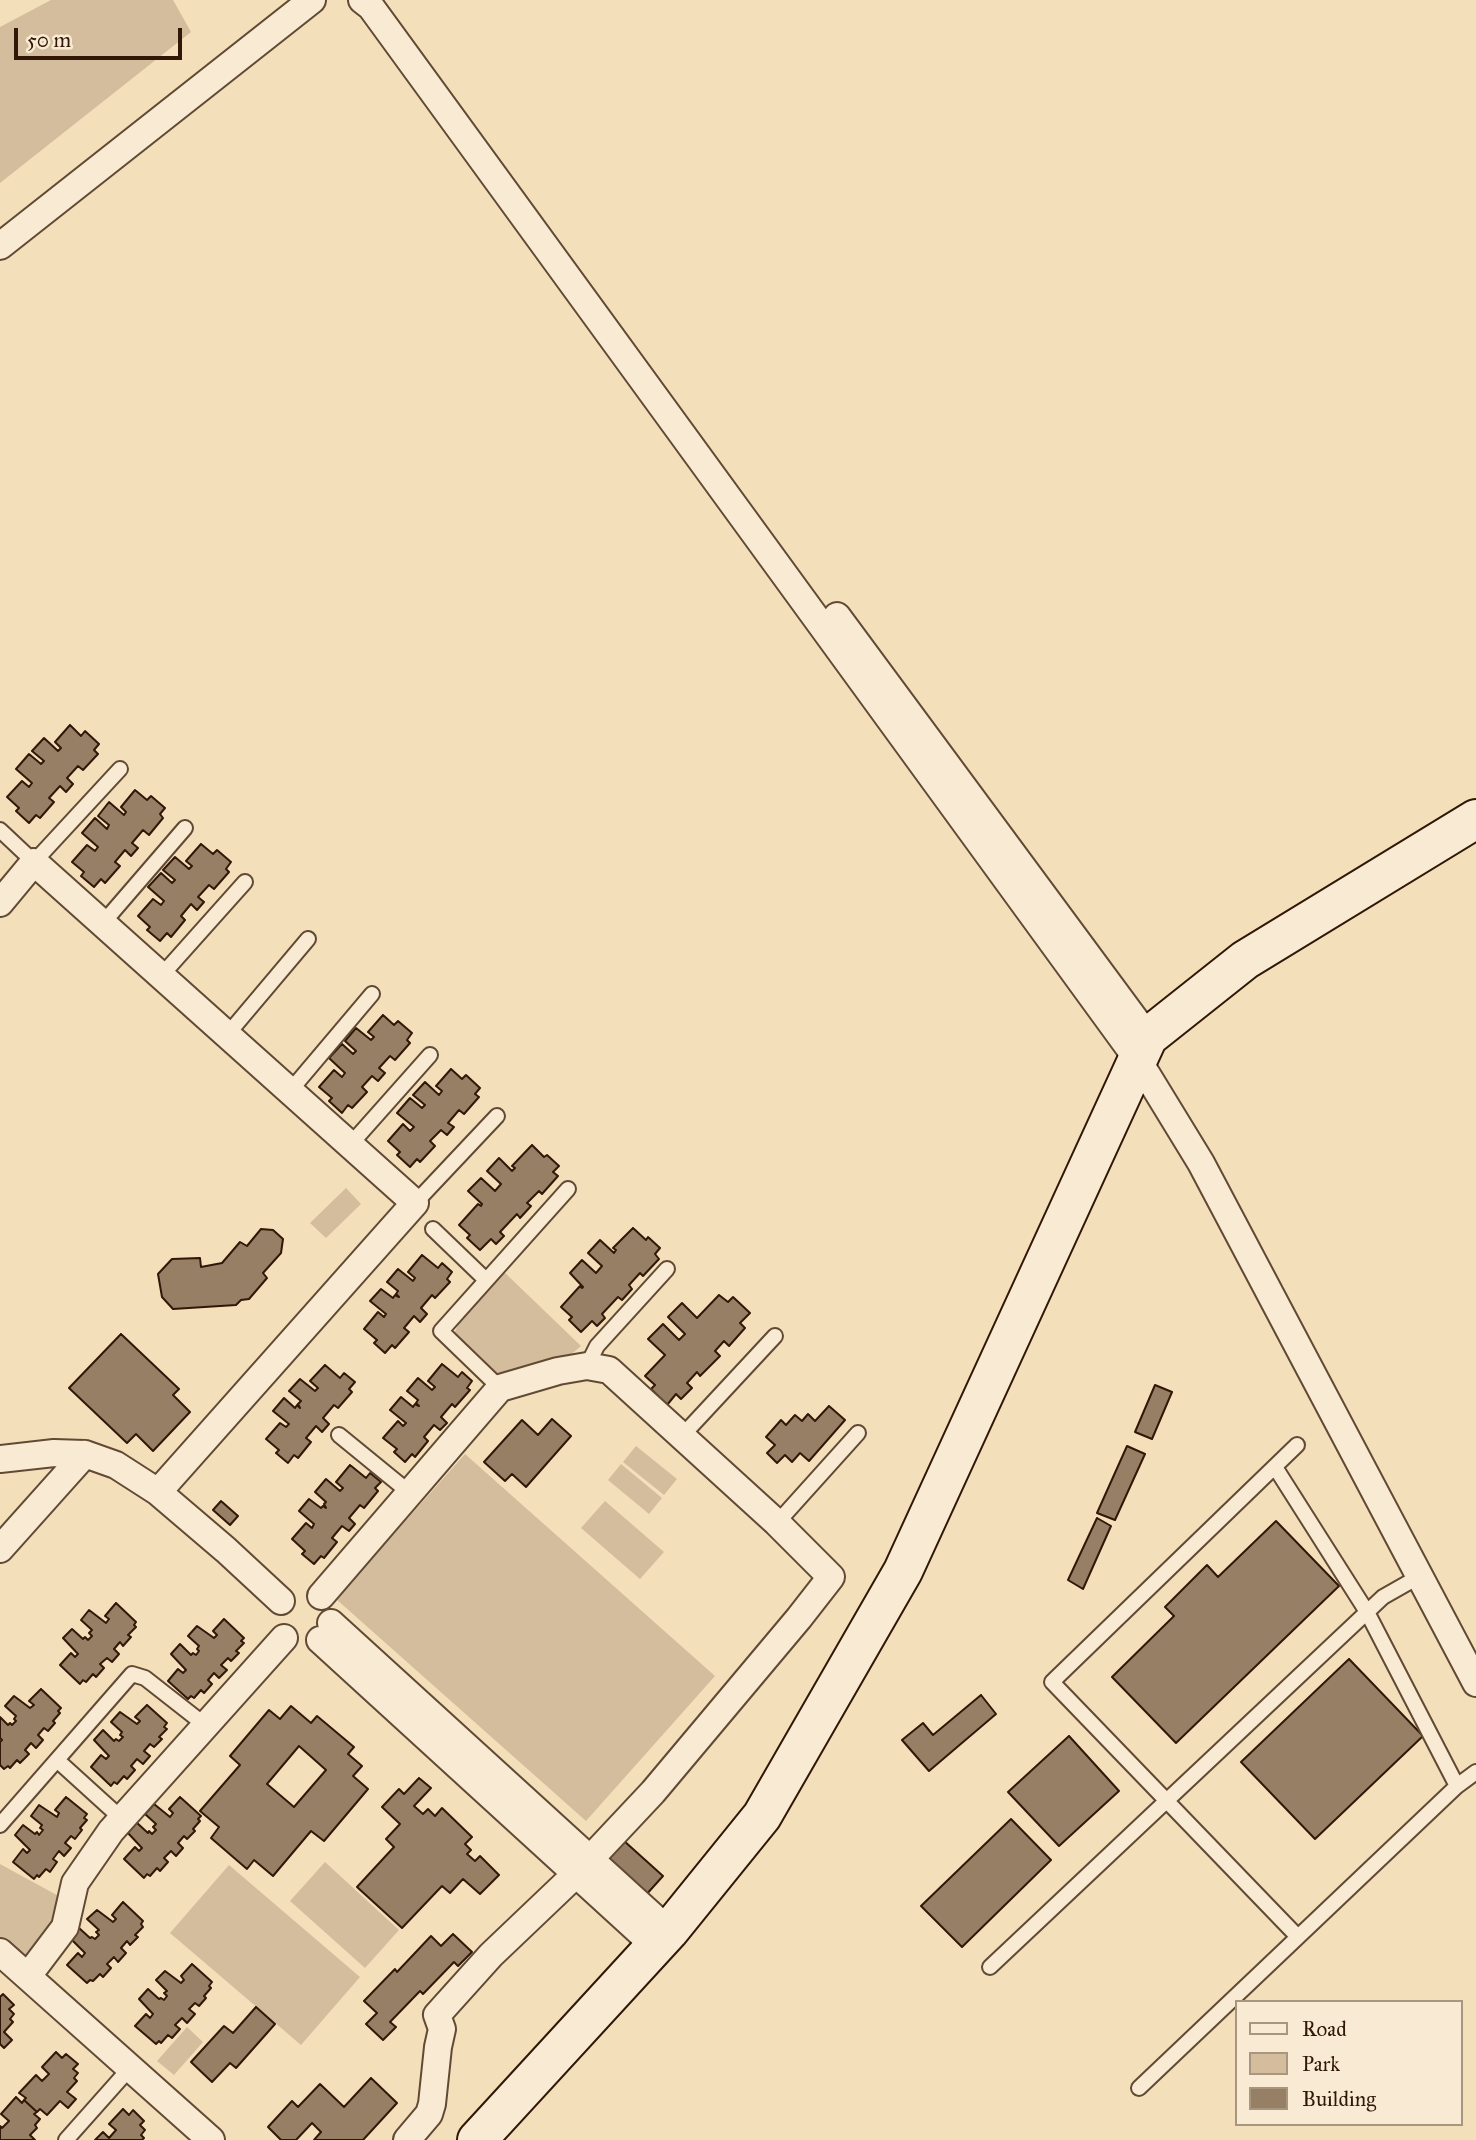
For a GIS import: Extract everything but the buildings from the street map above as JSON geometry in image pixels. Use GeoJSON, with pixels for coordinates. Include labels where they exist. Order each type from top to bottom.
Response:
{"type":"FeatureCollection","features":[{"type":"Feature","properties":{"kind":"main road"},"geometry":{"type":"LineString","coordinates":[[477,2140],[662,1938],[762,1816],[903,1571],[1143,1049],[1245,960],[1476,819]]}},
{"type":"Feature","properties":{"kind":"street"},"geometry":{"type":"LineString","coordinates":[[0,246],[312,0]]}},
{"type":"Feature","properties":{"kind":"street"},"geometry":{"type":"LineString","coordinates":[[362,0],[379,19],[1143,1049]]}},
{"type":"Feature","properties":{"kind":"street"},"geometry":{"type":"LineString","coordinates":[[383,0],[1143,1049],[1476,1683]]}},
{"type":"Feature","properties":{"kind":"street"},"geometry":{"type":"LineString","coordinates":[[0,903],[34,862],[415,1203],[158,1492]]}},
{"type":"Feature","properties":{"kind":"street"},"geometry":{"type":"LineString","coordinates":[[321,1595],[500,1388],[558,1371],[587,1366],[609,1370],[777,1523],[831,1577],[671,1771],[584,1866],[491,1955],[437,2015],[442,2029],[432,2104],[429,2114],[407,2140]]}},
{"type":"Feature","properties":{"kind":"street"},"geometry":{"type":"LineString","coordinates":[[0,1459],[54,1453],[85,1454],[116,1465],[158,1492],[281,1601]]}},
{"type":"Feature","properties":{"kind":"street"},"geometry":{"type":"LineString","coordinates":[[0,1549],[85,1454]]}},
{"type":"Feature","properties":{"kind":"street"},"geometry":{"type":"LineString","coordinates":[[305,1589],[321,1595],[331,1612],[326,1631],[312,1644],[302,1645],[284,1638],[276,1620],[276,1610],[281,1601],[287,1594],[305,1589]]}},
{"type":"Feature","properties":{"kind":"street"},"geometry":{"type":"LineString","coordinates":[[326,1631],[662,1938]]}},
{"type":"Feature","properties":{"kind":"street"},"geometry":{"type":"LineString","coordinates":[[211,2140],[10,1964],[65,1927],[75,1883],[111,1831],[284,1638]]}},
{"type":"Feature","properties":{"kind":"lane"},"geometry":{"type":"LineString","coordinates":[[0,830],[34,862],[120,769]]}},
{"type":"Feature","properties":{"kind":"lane"},"geometry":{"type":"LineString","coordinates":[[103,923],[185,828]]}},
{"type":"Feature","properties":{"kind":"lane"},"geometry":{"type":"LineString","coordinates":[[161,975],[245,882]]}},
{"type":"Feature","properties":{"kind":"lane"},"geometry":{"type":"LineString","coordinates":[[227,1035],[308,939]]}},
{"type":"Feature","properties":{"kind":"lane"},"geometry":{"type":"LineString","coordinates":[[290,1091],[372,994]]}},
{"type":"Feature","properties":{"kind":"lane"},"geometry":{"type":"LineString","coordinates":[[349,1145],[430,1055]]}},
{"type":"Feature","properties":{"kind":"lane"},"geometry":{"type":"LineString","coordinates":[[415,1203],[497,1116]]}},
{"type":"Feature","properties":{"kind":"lane"},"geometry":{"type":"LineString","coordinates":[[500,1388],[441,1331],[568,1189]]}},
{"type":"Feature","properties":{"kind":"lane"},"geometry":{"type":"LineString","coordinates":[[433,1229],[486,1280]]}},
{"type":"Feature","properties":{"kind":"lane"},"geometry":{"type":"LineString","coordinates":[[587,1366],[597,1346],[667,1269]]}},
{"type":"Feature","properties":{"kind":"lane"},"geometry":{"type":"LineString","coordinates":[[682,1436],[775,1336]]}},
{"type":"Feature","properties":{"kind":"lane"},"geometry":{"type":"LineString","coordinates":[[777,1523],[858,1433]]}},
{"type":"Feature","properties":{"kind":"lane"},"geometry":{"type":"LineString","coordinates":[[339,1435],[410,1493]]}},
{"type":"Feature","properties":{"kind":"lane"},"geometry":{"type":"LineString","coordinates":[[1297,1445],[1052,1682],[1298,1937]]}},
{"type":"Feature","properties":{"kind":"lane"},"geometry":{"type":"LineString","coordinates":[[1275,1467],[1367,1612],[1457,1786]]}},
{"type":"Feature","properties":{"kind":"lane"},"geometry":{"type":"LineString","coordinates":[[990,1967],[1383,1597],[1420,1576]]}},
{"type":"Feature","properties":{"kind":"lane"},"geometry":{"type":"LineString","coordinates":[[0,1825],[132,1674],[145,1678],[205,1726]]}},
{"type":"Feature","properties":{"kind":"lane"},"geometry":{"type":"LineString","coordinates":[[57,1760],[122,1819]]}},
{"type":"Feature","properties":{"kind":"lane"},"geometry":{"type":"LineString","coordinates":[[1139,2088],[1457,1786],[1476,1772]]}},
{"type":"Feature","properties":{"kind":"lane"},"geometry":{"type":"LineString","coordinates":[[66,2140],[130,2068]]}},
{"type":"Feature","properties":{"kind":"green space"},"geometry":{"type":"Polygon","coordinates":[[[51,0],[173,0],[191,32],[0,183],[0,27],[51,0]]]}},
{"type":"Feature","properties":{"kind":"green space"},"geometry":{"type":"Polygon","coordinates":[[[346,1188],[361,1204],[326,1238],[310,1223],[346,1188]]]}},
{"type":"Feature","properties":{"kind":"green space"},"geometry":{"type":"Polygon","coordinates":[[[502,1270],[581,1346],[560,1364],[499,1380],[456,1340],[454,1334],[462,1316],[502,1270]]]}},
{"type":"Feature","properties":{"kind":"green space"},"geometry":{"type":"Polygon","coordinates":[[[636,1446],[677,1479],[664,1495],[623,1462],[636,1446]]]}},
{"type":"Feature","properties":{"kind":"green space"},"geometry":{"type":"Polygon","coordinates":[[[465,1454],[715,1676],[586,1821],[336,1599],[465,1454]]]}},
{"type":"Feature","properties":{"kind":"green space"},"geometry":{"type":"Polygon","coordinates":[[[621,1464],[662,1498],[649,1514],[608,1480],[621,1464]]]}},
{"type":"Feature","properties":{"kind":"green space"},"geometry":{"type":"Polygon","coordinates":[[[605,1501],[664,1552],[640,1579],[581,1528],[605,1501]]]}},
{"type":"Feature","properties":{"kind":"green space"},"geometry":{"type":"Polygon","coordinates":[[[325,1862],[399,1930],[365,1968],[290,1901],[325,1862]]]}},
{"type":"Feature","properties":{"kind":"green space"},"geometry":{"type":"Polygon","coordinates":[[[0,1864],[64,1899],[59,1923],[27,1966],[0,1942],[0,1864]]]}},
{"type":"Feature","properties":{"kind":"green space"},"geometry":{"type":"Polygon","coordinates":[[[229,1865],[360,1977],[301,2045],[170,1933],[229,1865]]]}},
{"type":"Feature","properties":{"kind":"green space"},"geometry":{"type":"Polygon","coordinates":[[[187,2027],[203,2042],[174,2075],[157,2061],[187,2027]]]}}]}
